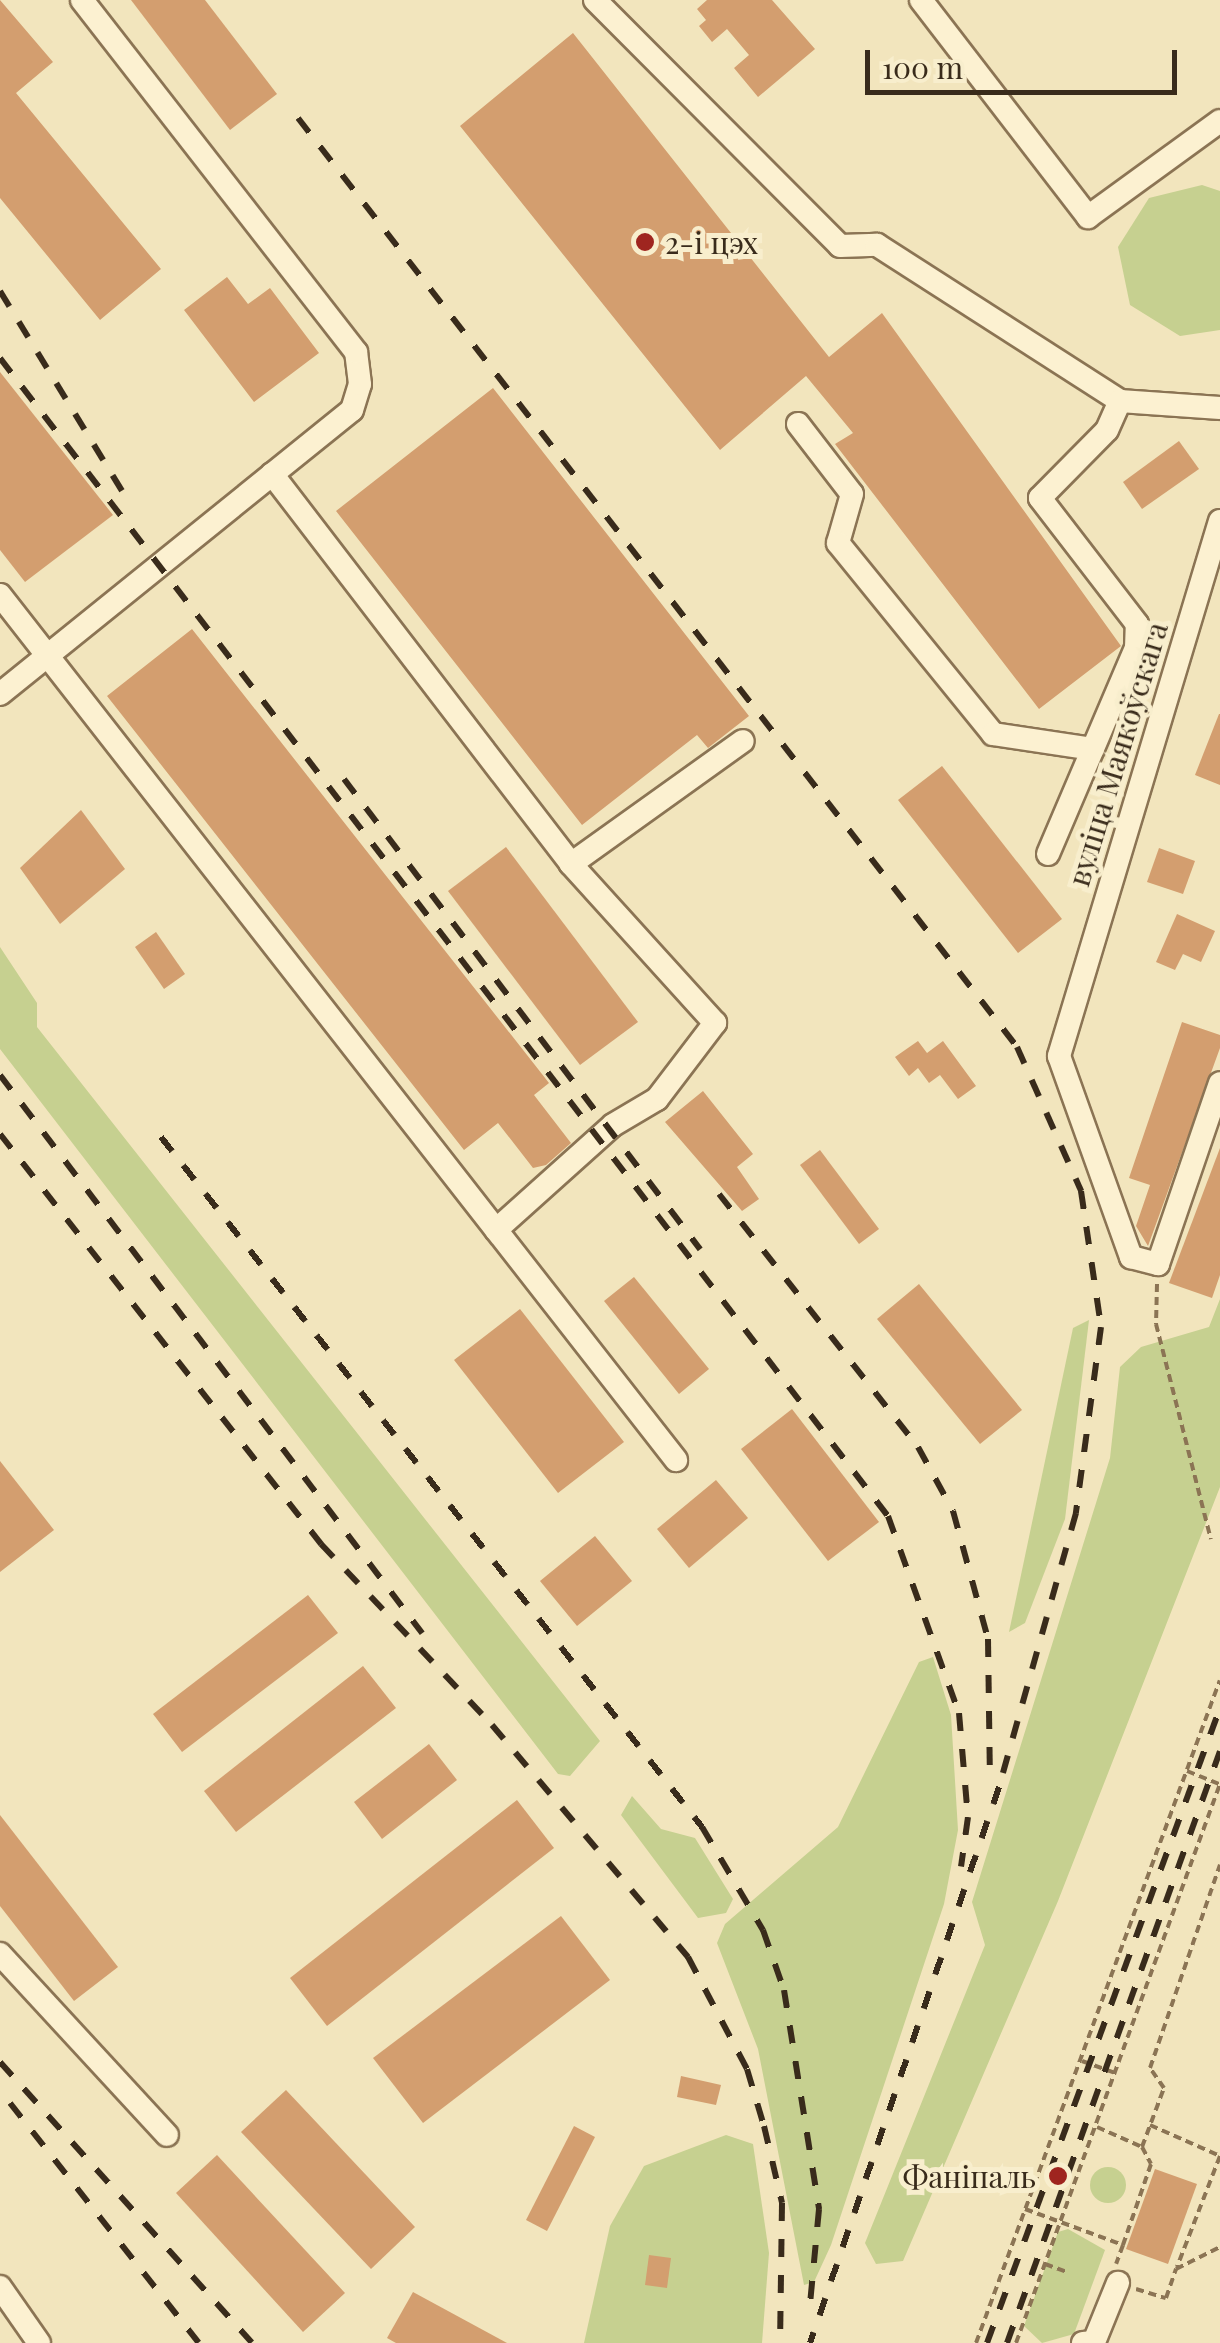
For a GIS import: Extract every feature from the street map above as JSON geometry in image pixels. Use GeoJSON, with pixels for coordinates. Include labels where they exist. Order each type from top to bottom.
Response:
{"type":"FeatureCollection","features":[{"type":"Feature","properties":{"kind":"street"},"geometry":{"type":"LineString","coordinates":[[0,694],[352,410],[356,352],[82,0]]}},
{"type":"Feature","properties":{"kind":"street"},"geometry":{"type":"LineString","coordinates":[[595,0],[840,246],[877,244],[1120,401],[1220,408]]}},
{"type":"Feature","properties":{"kind":"street"},"geometry":{"type":"LineString","coordinates":[[921,0],[1088,217],[1220,121]]}},
{"type":"Feature","properties":{"kind":"street"},"geometry":{"type":"LineString","coordinates":[[1048,854],[1093,749],[1137,624],[1040,498],[1107,430],[1120,401]]}},
{"type":"Feature","properties":{"kind":"street"},"geometry":{"type":"LineString","coordinates":[[798,424],[852,494],[838,544],[992,734],[1093,749]]}},
{"type":"Feature","properties":{"kind":"street"},"geometry":{"type":"LineString","coordinates":[[272,474],[572,864],[714,1023],[658,1098],[612,1125],[496,1230]]}},
{"type":"Feature","properties":{"kind":"street","name":"вуліца Маякоўскага"},"geometry":{"type":"LineString","coordinates":[[1158,1264],[1123,1250],[1110,1180],[1060,1056],[1070,1004],[1220,521]]}},
{"type":"Feature","properties":{"kind":"street"},"geometry":{"type":"LineString","coordinates":[[0,595],[676,1460]]}},
{"type":"Feature","properties":{"kind":"street"},"geometry":{"type":"LineString","coordinates":[[572,864],[743,741]]}},
{"type":"Feature","properties":{"kind":"street"},"geometry":{"type":"LineString","coordinates":[[1158,1264],[1220,1084]]}},
{"type":"Feature","properties":{"kind":"street"},"geometry":{"type":"LineString","coordinates":[[0,1954],[167,2135]]}},
{"type":"Feature","properties":{"kind":"street"},"geometry":{"type":"LineString","coordinates":[[1083,2343],[1094,2342],[1118,2283]]}},
{"type":"Feature","properties":{"kind":"street"},"geometry":{"type":"LineString","coordinates":[[0,2286],[38,2343]]}},
{"type":"Feature","properties":{"kind":"path"},"geometry":{"type":"LineString","coordinates":[[1158,1264],[1156,1324],[1211,1539]]}},
{"type":"Feature","properties":{"kind":"path"},"geometry":{"type":"LineString","coordinates":[[976,2343],[1220,1680]]}},
{"type":"Feature","properties":{"kind":"path"},"geometry":{"type":"LineString","coordinates":[[1016,2343],[1220,1784],[1186,1771]]}},
{"type":"Feature","properties":{"kind":"path"},"geometry":{"type":"LineString","coordinates":[[1142,2146],[1164,2088],[1150,2068],[1220,1865]]}},
{"type":"Feature","properties":{"kind":"path"},"geometry":{"type":"LineString","coordinates":[[1080,2060],[1115,2073]]}},
{"type":"Feature","properties":{"kind":"path"},"geometry":{"type":"LineString","coordinates":[[1095,2127],[1142,2146],[1151,2164],[1110,2280],[1166,2298],[1220,2156],[1150,2125]]}},
{"type":"Feature","properties":{"kind":"path"},"geometry":{"type":"LineString","coordinates":[[1025,2209],[1122,2246]]}},
{"type":"Feature","properties":{"kind":"path"},"geometry":{"type":"LineString","coordinates":[[1176,2269],[1219,2246]]}},
{"type":"Feature","properties":{"kind":"path"},"geometry":{"type":"LineString","coordinates":[[1045,2264],[1067,2272]]}},
{"type":"Feature","properties":{"kind":"green space"},"geometry":{"type":"Polygon","coordinates":[[[1202,185],[1220,191],[1220,330],[1180,336],[1130,305],[1118,247],[1149,198],[1202,185]]]}},
{"type":"Feature","properties":{"kind":"green space"},"geometry":{"type":"Polygon","coordinates":[[[0,947],[37,1003],[37,1027],[600,1741],[570,1776],[558,1774],[0,1049],[0,947]]]}},
{"type":"Feature","properties":{"kind":"green space"},"geometry":{"type":"Polygon","coordinates":[[[1220,1299],[1220,1487],[1058,1901],[903,2261],[876,2264],[865,2243],[985,1945],[972,1902],[1110,1458],[1120,1367],[1141,1347],[1209,1327],[1220,1299]]]}},
{"type":"Feature","properties":{"kind":"green space"},"geometry":{"type":"Polygon","coordinates":[[[1089,1320],[1065,1519],[1025,1623],[1009,1632],[1073,1328],[1089,1320]]]}},
{"type":"Feature","properties":{"kind":"green space"},"geometry":{"type":"Polygon","coordinates":[[[933,1657],[951,1715],[958,1830],[944,1904],[831,2245],[814,2282],[804,2285],[758,2049],[717,1943],[725,1924],[838,1827],[919,1662],[933,1657]]]}},
{"type":"Feature","properties":{"kind":"green space"},"geometry":{"type":"Polygon","coordinates":[[[632,1796],[661,1829],[695,1838],[733,1899],[726,1913],[698,1918],[621,1815],[632,1796]]]}},
{"type":"Feature","properties":{"kind":"green space"},"geometry":{"type":"Polygon","coordinates":[[[726,2135],[753,2144],[769,2253],[762,2343],[584,2343],[610,2226],[644,2166],[726,2135]]]}},
{"type":"Feature","properties":{"kind":"green space"},"geometry":{"type":"Polygon","coordinates":[[[1108,2167],[1121,2172],[1126,2185],[1121,2198],[1108,2203],[1095,2198],[1090,2185],[1095,2172],[1108,2167]]]}},
{"type":"Feature","properties":{"kind":"green space"},"geometry":{"type":"Polygon","coordinates":[[[1068,2229],[1105,2250],[1074,2334],[1042,2343],[1024,2326],[1058,2232],[1068,2229]]]}},
{"type":"Feature","properties":{"kind":"building"},"geometry":{"type":"Polygon","coordinates":[[[0,0],[53,62],[16,93],[161,269],[100,320],[0,198],[0,0]]]}},
{"type":"Feature","properties":{"kind":"building"},"geometry":{"type":"Polygon","coordinates":[[[131,0],[205,0],[277,94],[230,130],[131,0]]]}},
{"type":"Feature","properties":{"kind":"building"},"geometry":{"type":"Polygon","coordinates":[[[707,0],[772,0],[815,49],[758,97],[734,68],[749,55],[727,29],[712,42],[699,26],[706,20],[697,9],[707,0]]]}},
{"type":"Feature","properties":{"kind":"building"},"geometry":{"type":"Polygon","coordinates":[[[573,33],[829,357],[882,313],[1121,646],[1039,709],[835,444],[853,433],[806,376],[720,450],[460,126],[573,33]]]}},
{"type":"Feature","properties":{"kind":"building"},"geometry":{"type":"Polygon","coordinates":[[[227,277],[248,304],[270,288],[319,353],[254,402],[184,310],[227,277]]]}},
{"type":"Feature","properties":{"kind":"building"},"geometry":{"type":"Polygon","coordinates":[[[0,372],[113,515],[25,582],[0,550],[0,372]]]}},
{"type":"Feature","properties":{"kind":"building"},"geometry":{"type":"Polygon","coordinates":[[[493,388],[749,716],[708,748],[697,735],[582,825],[336,511],[493,388]]]}},
{"type":"Feature","properties":{"kind":"building"},"geometry":{"type":"Polygon","coordinates":[[[1179,441],[1199,469],[1142,509],[1123,482],[1179,441]]]}},
{"type":"Feature","properties":{"kind":"building"},"geometry":{"type":"Polygon","coordinates":[[[192,629],[549,1083],[534,1095],[571,1143],[546,1165],[533,1168],[498,1123],[464,1150],[107,696],[192,629]]]}},
{"type":"Feature","properties":{"kind":"building"},"geometry":{"type":"Polygon","coordinates":[[[1220,714],[1220,785],[1195,775],[1220,714]]]}},
{"type":"Feature","properties":{"kind":"building"},"geometry":{"type":"Polygon","coordinates":[[[942,766],[1062,919],[1018,953],[898,800],[942,766]]]}},
{"type":"Feature","properties":{"kind":"building"},"geometry":{"type":"Polygon","coordinates":[[[81,810],[125,869],[60,924],[20,868],[81,810]]]}},
{"type":"Feature","properties":{"kind":"building"},"geometry":{"type":"Polygon","coordinates":[[[506,847],[638,1022],[580,1065],[448,891],[506,847]]]}},
{"type":"Feature","properties":{"kind":"building"},"geometry":{"type":"Polygon","coordinates":[[[1159,848],[1195,861],[1183,894],[1147,882],[1159,848]]]}},
{"type":"Feature","properties":{"kind":"building"},"geometry":{"type":"Polygon","coordinates":[[[1177,914],[1215,931],[1201,962],[1183,954],[1175,970],[1156,962],[1177,914]]]}},
{"type":"Feature","properties":{"kind":"building"},"geometry":{"type":"Polygon","coordinates":[[[156,932],[185,974],[164,989],[135,947],[156,932]]]}},
{"type":"Feature","properties":{"kind":"building"},"geometry":{"type":"Polygon","coordinates":[[[1182,1022],[1220,1035],[1220,1048],[1148,1246],[1136,1226],[1150,1185],[1129,1178],[1182,1022]]]}},
{"type":"Feature","properties":{"kind":"building"},"geometry":{"type":"Polygon","coordinates":[[[918,1041],[927,1053],[943,1041],[976,1086],[958,1099],[940,1075],[929,1083],[918,1068],[909,1076],[895,1057],[918,1041]]]}},
{"type":"Feature","properties":{"kind":"building"},"geometry":{"type":"Polygon","coordinates":[[[703,1091],[753,1154],[737,1167],[759,1199],[742,1211],[665,1122],[703,1091]]]}},
{"type":"Feature","properties":{"kind":"building"},"geometry":{"type":"Polygon","coordinates":[[[1220,1148],[1220,1275],[1212,1298],[1169,1283],[1220,1148]]]}},
{"type":"Feature","properties":{"kind":"building"},"geometry":{"type":"Polygon","coordinates":[[[820,1150],[879,1229],[859,1244],[800,1165],[820,1150]]]}},
{"type":"Feature","properties":{"kind":"building"},"geometry":{"type":"Polygon","coordinates":[[[634,1277],[709,1369],[679,1394],[604,1301],[634,1277]]]}},
{"type":"Feature","properties":{"kind":"building"},"geometry":{"type":"Polygon","coordinates":[[[919,1284],[1022,1410],[980,1444],[877,1319],[919,1284]]]}},
{"type":"Feature","properties":{"kind":"building"},"geometry":{"type":"Polygon","coordinates":[[[520,1309],[624,1442],[558,1493],[454,1360],[520,1309]]]}},
{"type":"Feature","properties":{"kind":"building"},"geometry":{"type":"Polygon","coordinates":[[[792,1409],[879,1522],[828,1561],[741,1449],[792,1409]]]}},
{"type":"Feature","properties":{"kind":"building"},"geometry":{"type":"Polygon","coordinates":[[[0,1461],[54,1530],[0,1572],[0,1461]]]}},
{"type":"Feature","properties":{"kind":"building"},"geometry":{"type":"Polygon","coordinates":[[[716,1480],[748,1518],[689,1568],[657,1529],[716,1480]]]}},
{"type":"Feature","properties":{"kind":"building"},"geometry":{"type":"Polygon","coordinates":[[[595,1536],[632,1581],[577,1626],[540,1581],[595,1536]]]}},
{"type":"Feature","properties":{"kind":"building"},"geometry":{"type":"Polygon","coordinates":[[[308,1595],[338,1633],[182,1752],[153,1714],[308,1595]]]}},
{"type":"Feature","properties":{"kind":"building"},"geometry":{"type":"Polygon","coordinates":[[[363,1666],[396,1708],[236,1832],[204,1791],[363,1666]]]}},
{"type":"Feature","properties":{"kind":"building"},"geometry":{"type":"Polygon","coordinates":[[[429,1744],[457,1780],[382,1839],[354,1802],[429,1744]]]}},
{"type":"Feature","properties":{"kind":"building"},"geometry":{"type":"Polygon","coordinates":[[[517,1800],[554,1848],[327,2026],[290,1978],[517,1800]]]}},
{"type":"Feature","properties":{"kind":"building"},"geometry":{"type":"Polygon","coordinates":[[[0,1815],[118,1967],[74,2001],[0,1906],[0,1815]]]}},
{"type":"Feature","properties":{"kind":"building"},"geometry":{"type":"Polygon","coordinates":[[[561,1916],[610,1980],[423,2123],[373,2058],[561,1916]]]}},
{"type":"Feature","properties":{"kind":"building"},"geometry":{"type":"Polygon","coordinates":[[[681,2076],[721,2085],[716,2105],[677,2097],[681,2076]]]}},
{"type":"Feature","properties":{"kind":"building"},"geometry":{"type":"Polygon","coordinates":[[[286,2090],[415,2227],[371,2269],[241,2132],[286,2090]]]}},
{"type":"Feature","properties":{"kind":"building"},"geometry":{"type":"Polygon","coordinates":[[[574,2126],[595,2137],[547,2231],[526,2220],[574,2126]]]}},
{"type":"Feature","properties":{"kind":"building"},"geometry":{"type":"Polygon","coordinates":[[[217,2155],[345,2293],[303,2332],[176,2193],[217,2155]]]}},
{"type":"Feature","properties":{"kind":"building"},"geometry":{"type":"Polygon","coordinates":[[[1155,2169],[1197,2184],[1168,2264],[1126,2249],[1155,2169]]]}},
{"type":"Feature","properties":{"kind":"building"},"geometry":{"type":"Polygon","coordinates":[[[649,2255],[671,2258],[667,2288],[645,2285],[649,2255]]]}},
{"type":"Feature","properties":{"kind":"building"},"geometry":{"type":"Polygon","coordinates":[[[413,2292],[507,2343],[396,2343],[387,2338],[413,2292]]]}},
{"type":"Feature","properties":{"kind":"railway"},"geometry":{"type":"LineString","coordinates":[[298,118],[1017,1047],[1081,1191],[1101,1327],[1076,1513],[999,1787],[810,2343]]}},
{"type":"Feature","properties":{"kind":"railway"},"geometry":{"type":"LineString","coordinates":[[0,291],[124,494]]}},
{"type":"Feature","properties":{"kind":"railway"},"geometry":{"type":"LineString","coordinates":[[0,358],[888,1516],[959,1713],[968,1817],[961,1867]]}},
{"type":"Feature","properties":{"kind":"railway"},"geometry":{"type":"LineString","coordinates":[[344,779],[700,1249]]}},
{"type":"Feature","properties":{"kind":"railway"},"geometry":{"type":"LineString","coordinates":[[0,1075],[422,1633]]}},
{"type":"Feature","properties":{"kind":"railway"},"geometry":{"type":"LineString","coordinates":[[0,1134],[321,1544],[492,1725],[688,1957],[747,2069],[764,2126],[782,2203],[780,2343]]}},
{"type":"Feature","properties":{"kind":"railway"},"geometry":{"type":"LineString","coordinates":[[161,1137],[702,1827],[763,1930],[784,1990],[819,2209],[809,2314]]}},
{"type":"Feature","properties":{"kind":"railway"},"geometry":{"type":"LineString","coordinates":[[719,1194],[918,1447],[953,1511],[988,1639],[990,1774]]}},
{"type":"Feature","properties":{"kind":"railway"},"geometry":{"type":"LineString","coordinates":[[987,2343],[1220,1708]]}},
{"type":"Feature","properties":{"kind":"railway"},"geometry":{"type":"LineString","coordinates":[[1007,2343],[1220,1751]]}},
{"type":"Feature","properties":{"kind":"railway"},"geometry":{"type":"LineString","coordinates":[[0,2062],[252,2343]]}},
{"type":"Feature","properties":{"kind":"railway"},"geometry":{"type":"LineString","coordinates":[[10,2103],[199,2343]]}},
{"type":"Feature","properties":{"kind":"place","name":"2-і цэх"},"geometry":{"type":"Point","coordinates":[645,242]}},
{"type":"Feature","properties":{"kind":"place","name":"Фаніпаль"},"geometry":{"type":"Point","coordinates":[1058,2176]}}]}
